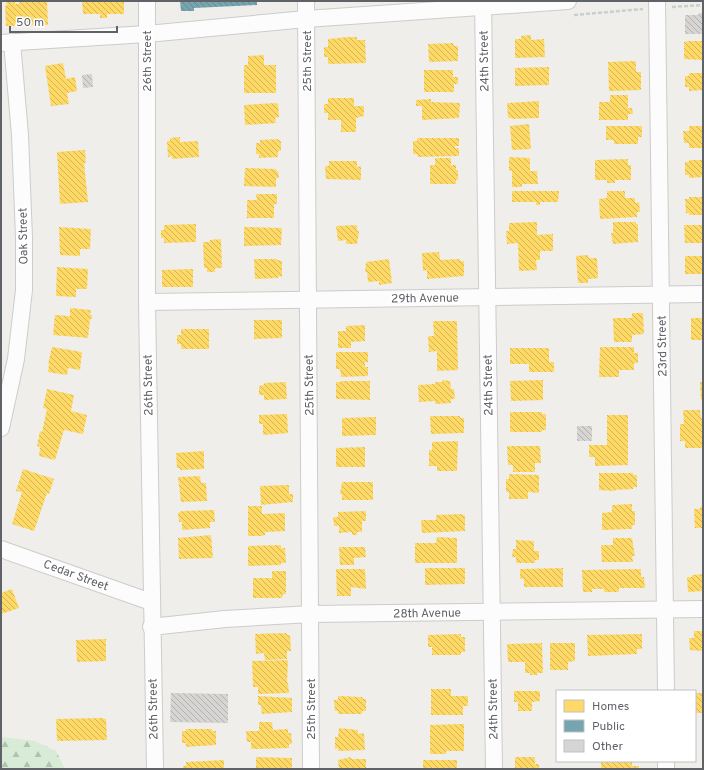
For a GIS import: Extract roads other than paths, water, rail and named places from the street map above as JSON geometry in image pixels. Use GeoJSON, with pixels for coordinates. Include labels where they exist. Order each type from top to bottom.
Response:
{"type":"FeatureCollection","features":[{"type":"Feature","properties":{"kind":"street","name":"26th Street"},"geometry":{"type":"LineString","coordinates":[[147,1],[147,302],[151,627],[155,769]]}},
{"type":"Feature","properties":{"kind":"street","name":"25th Street"},"geometry":{"type":"LineString","coordinates":[[306,1],[311,769]]}},
{"type":"Feature","properties":{"kind":"street"},"geometry":{"type":"LineString","coordinates":[[7,43],[147,34],[483,4],[568,1]]}},
{"type":"Feature","properties":{"kind":"street","name":"23rd Street"},"geometry":{"type":"LineString","coordinates":[[657,1],[666,690]]}},
{"type":"Feature","properties":{"kind":"street","name":"24th Street"},"geometry":{"type":"LineString","coordinates":[[483,4],[494,769]]}},
{"type":"Feature","properties":{"kind":"street","name":"Oak Street"},"geometry":{"type":"LineString","coordinates":[[1,428],[16,359],[24,290],[24,238],[20,135],[7,43]]}},
{"type":"Feature","properties":{"kind":"street","name":"29th Avenue"},"geometry":{"type":"LineString","coordinates":[[147,302],[703,294]]}},
{"type":"Feature","properties":{"kind":"street","name":"Cedar Street"},"geometry":{"type":"LineString","coordinates":[[1,549],[151,602]]}},
{"type":"Feature","properties":{"kind":"street","name":"28th Avenue"},"geometry":{"type":"LineString","coordinates":[[151,627],[225,619],[311,614],[703,609]]}}]}
